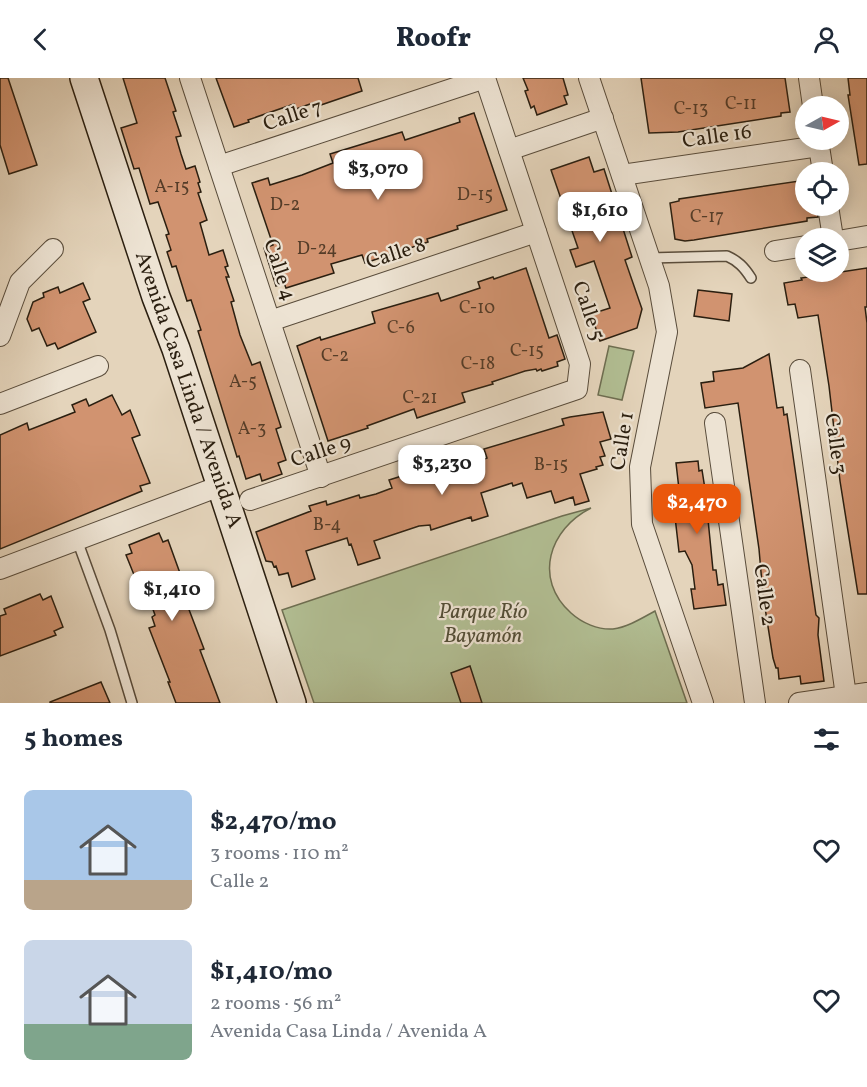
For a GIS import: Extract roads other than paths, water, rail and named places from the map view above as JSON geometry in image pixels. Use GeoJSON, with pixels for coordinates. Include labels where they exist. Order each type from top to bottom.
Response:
{"type":"FeatureCollection","features":[{"type":"Feature","properties":{"kind":"street","name":"Avenida Casa Linda / Avenida A"},"geometry":{"type":"LineString","coordinates":[[84,78],[292,703]]}},
{"type":"Feature","properties":{"kind":"street","name":"Calle 4"},"geometry":{"type":"LineString","coordinates":[[190,78],[321,477]]}},
{"type":"Feature","properties":{"kind":"street","name":"Calle 7"},"geometry":{"type":"LineString","coordinates":[[219,166],[485,78]]}},
{"type":"Feature","properties":{"kind":"street","name":"Calle 5"},"geometry":{"type":"LineString","coordinates":[[485,78],[580,364],[577,389]]}},
{"type":"Feature","properties":{"kind":"street"},"geometry":{"type":"LineString","coordinates":[[590,78],[649,258]]}},
{"type":"Feature","properties":{"kind":"street"},"geometry":{"type":"LineString","coordinates":[[809,78],[812,96]]}},
{"type":"Feature","properties":{"kind":"street"},"geometry":{"type":"LineString","coordinates":[[509,150],[603,118]]}},
{"type":"Feature","properties":{"kind":"street","name":"Calle 16"},"geometry":{"type":"LineString","coordinates":[[622,175],[795,147]]}},
{"type":"Feature","properties":{"kind":"street","name":"Calle 8"},"geometry":{"type":"LineString","coordinates":[[270,321],[536,232]]}},
{"type":"Feature","properties":{"kind":"street"},"geometry":{"type":"LineString","coordinates":[[849,238],[867,236]]}},
{"type":"Feature","properties":{"kind":"street"},"geometry":{"type":"LineString","coordinates":[[776,250],[795,247]]}},
{"type":"Feature","properties":{"kind":"street"},"geometry":{"type":"LineString","coordinates":[[0,336],[21,282],[53,249]]}},
{"type":"Feature","properties":{"kind":"street","name":"Calle 1"},"geometry":{"type":"LineString","coordinates":[[649,258],[659,286],[668,332],[640,467],[642,524],[703,703]]}},
{"type":"Feature","properties":{"kind":"street"},"geometry":{"type":"LineString","coordinates":[[0,404],[98,366]]}},
{"type":"Feature","properties":{"kind":"street","name":"Calle 3"},"geometry":{"type":"LineString","coordinates":[[800,370],[847,700]]}},
{"type":"Feature","properties":{"kind":"street","name":"Calle 9"},"geometry":{"type":"LineString","coordinates":[[250,500],[577,389]]}},
{"type":"Feature","properties":{"kind":"street","name":"Calle 2"},"geometry":{"type":"LineString","coordinates":[[715,423],[755,703]]}},
{"type":"Feature","properties":{"kind":"street"},"geometry":{"type":"LineString","coordinates":[[0,570],[220,486]]}},
{"type":"Feature","properties":{"kind":"street"},"geometry":{"type":"LineString","coordinates":[[799,703],[847,700],[867,693]]}},
{"type":"Feature","properties":{"kind":"lane"},"geometry":{"type":"LineString","coordinates":[[649,258],[727,256],[735,259],[744,267],[751,278]]}},
{"type":"Feature","properties":{"kind":"lane"},"geometry":{"type":"LineString","coordinates":[[77,540],[110,630],[132,703]]}},
{"type":"Feature","properties":{"kind":"park label","name":"Parque Río Bayamón"},"geometry":{"type":"Point","coordinates":[483,624]}}]}
